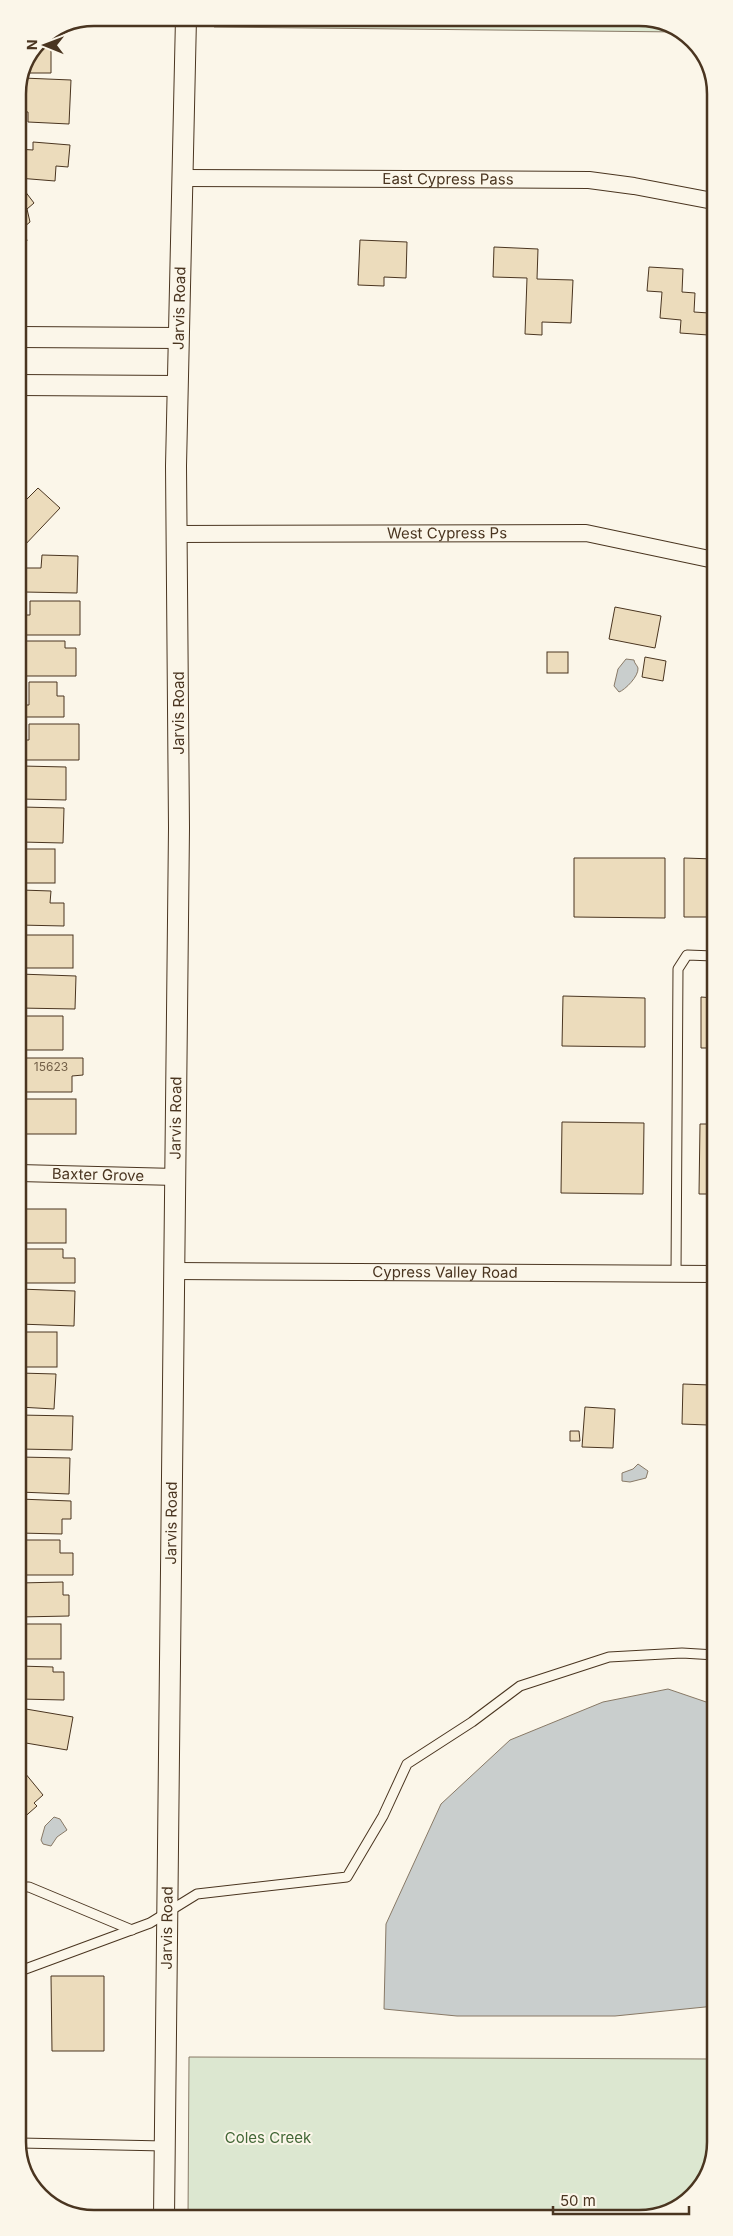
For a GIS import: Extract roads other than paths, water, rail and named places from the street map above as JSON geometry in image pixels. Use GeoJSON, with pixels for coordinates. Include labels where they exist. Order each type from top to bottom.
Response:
{"type":"FeatureCollection","features":[{"type":"Feature","properties":{"kind":"street","name":"Jarvis Road"},"geometry":{"type":"LineString","coordinates":[[164,2210],[179,828],[178,338],[186,26]]}},
{"type":"Feature","properties":{"kind":"street","name":"East Cypress Pass"},"geometry":{"type":"LineString","coordinates":[[182,178],[589,180],[634,186],[707,200]]}},
{"type":"Feature","properties":{"kind":"street"},"geometry":{"type":"LineString","coordinates":[[26,337],[178,338]]}},
{"type":"Feature","properties":{"kind":"street"},"geometry":{"type":"LineString","coordinates":[[26,385],[178,386]]}},
{"type":"Feature","properties":{"kind":"street","name":"West Cypress Ps"},"geometry":{"type":"LineString","coordinates":[[177,534],[586,533],[707,559]]}},
{"type":"Feature","properties":{"kind":"street","name":"Baxter Grove"},"geometry":{"type":"LineString","coordinates":[[26,1173],[176,1177]]}},
{"type":"Feature","properties":{"kind":"street","name":"Cypress Valley Road"},"geometry":{"type":"LineString","coordinates":[[175,1271],[707,1274]]}},
{"type":"Feature","properties":{"kind":"lane"},"geometry":{"type":"LineString","coordinates":[[676,1274],[678,969],[687,955],[707,956]]}},
{"type":"Feature","properties":{"kind":"lane"},"geometry":{"type":"LineString","coordinates":[[26,1968],[150,1923],[197,1894],[347,1877],[383,1816],[407,1764],[472,1722],[520,1686],[609,1657],[682,1653],[707,1655]]}},
{"type":"Feature","properties":{"kind":"lane"},"geometry":{"type":"LineString","coordinates":[[26,1887],[132,1930]]}},
{"type":"Feature","properties":{"kind":"lane"},"geometry":{"type":"LineString","coordinates":[[26,2143],[165,2146]]}},
{"type":"Feature","properties":{"kind":"park label","name":"Coles Creek"},"geometry":{"type":"Point","coordinates":[268,2138]}}]}
